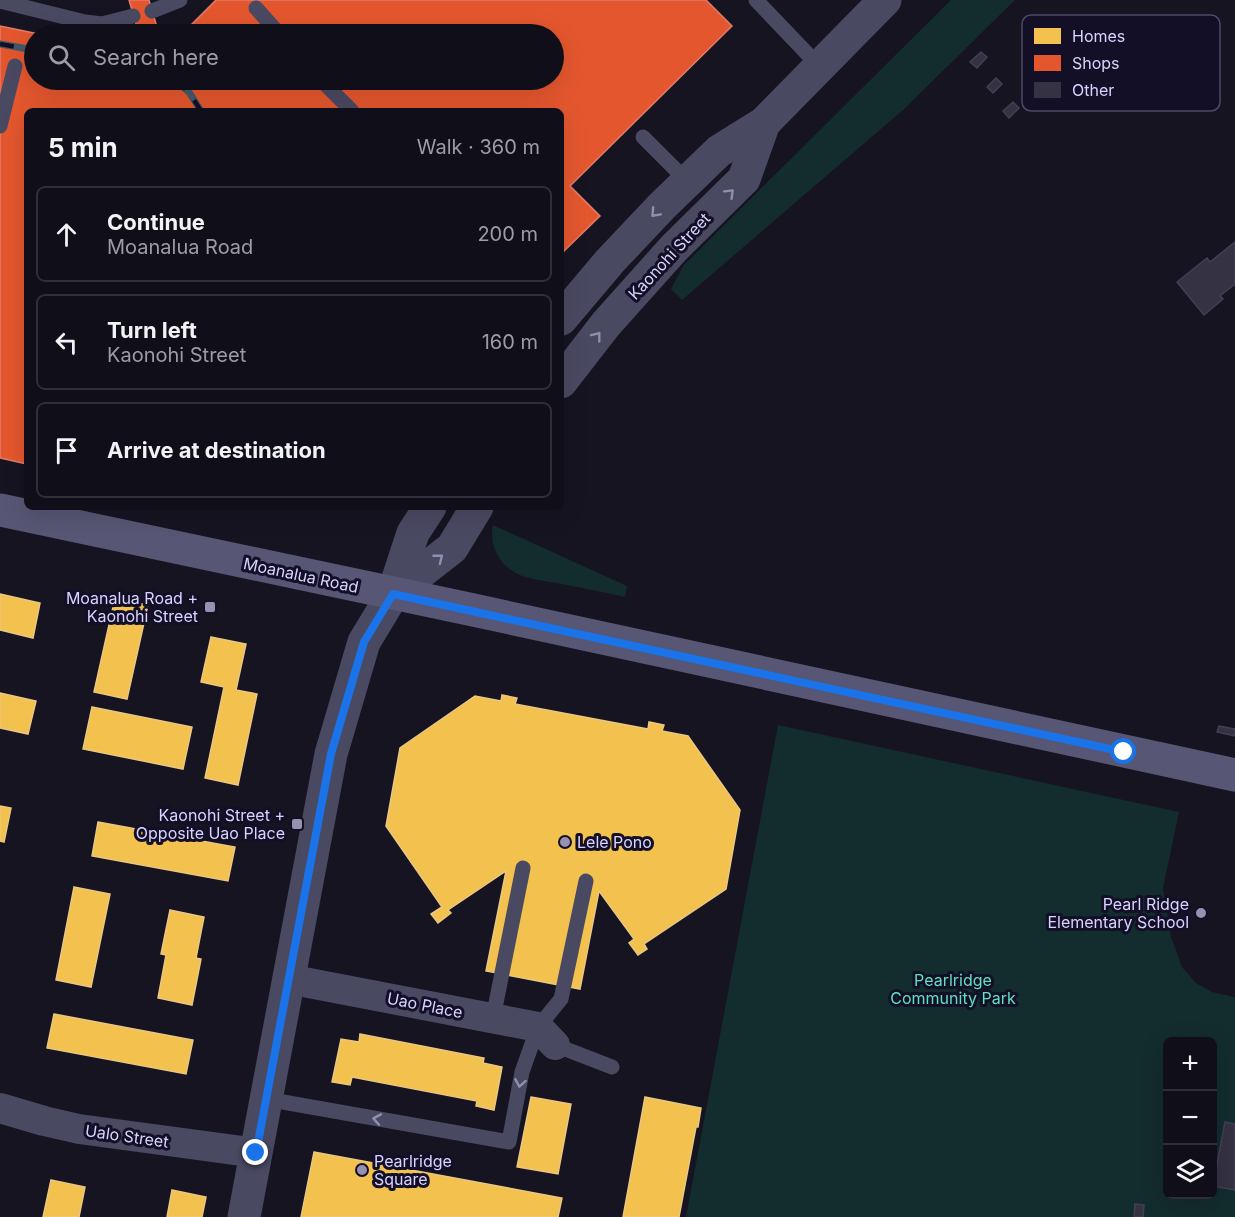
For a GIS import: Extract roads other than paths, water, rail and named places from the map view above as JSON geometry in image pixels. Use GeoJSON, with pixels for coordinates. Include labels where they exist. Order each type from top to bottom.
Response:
{"type":"FeatureCollection","features":[{"type":"Feature","properties":{"kind":"main road","name":"Moanalua Road"},"geometry":{"type":"LineString","coordinates":[[0,510],[1235,775]]}},
{"type":"Feature","properties":{"kind":"street","name":"Kaonohi Street"},"geometry":{"type":"LineString","coordinates":[[564,315],[610,261],[687,181],[719,151],[764,123],[885,0]]}},
{"type":"Feature","properties":{"kind":"street","name":"Kaonohi Street"},"geometry":{"type":"LineString","coordinates":[[564,378],[606,324],[674,248],[744,179],[764,123]]}},
{"type":"Feature","properties":{"kind":"street"},"geometry":{"type":"LineString","coordinates":[[244,1217],[331,754],[364,642],[393,594],[413,533],[428,510]]}},
{"type":"Feature","properties":{"kind":"street"},"geometry":{"type":"LineString","coordinates":[[393,594],[452,548],[475,510]]}},
{"type":"Feature","properties":{"kind":"street","name":"Uao Place"},"geometry":{"type":"LineString","coordinates":[[288,979],[493,1018],[547,1036]]}},
{"type":"Feature","properties":{"kind":"street","name":"Ualo Street"},"geometry":{"type":"LineString","coordinates":[[0,1108],[79,1129],[256,1153]]}},
{"type":"Feature","properties":{"kind":"lane"},"geometry":{"type":"LineString","coordinates":[[152,11],[180,0]]}},
{"type":"Feature","properties":{"kind":"lane"},"geometry":{"type":"LineString","coordinates":[[756,0],[819,66]]}},
{"type":"Feature","properties":{"kind":"lane"},"geometry":{"type":"LineString","coordinates":[[0,1],[102,24],[134,16]]}},
{"type":"Feature","properties":{"kind":"lane"},"geometry":{"type":"LineString","coordinates":[[256,8],[270,24]]}},
{"type":"Feature","properties":{"kind":"lane"},"geometry":{"type":"LineString","coordinates":[[0,126],[15,66]]}},
{"type":"Feature","properties":{"kind":"lane"},"geometry":{"type":"LineString","coordinates":[[331,90],[349,108]]}},
{"type":"Feature","properties":{"kind":"lane"},"geometry":{"type":"LineString","coordinates":[[643,136],[687,181]]}},
{"type":"Feature","properties":{"kind":"lane"},"geometry":{"type":"LineString","coordinates":[[493,1018],[523,868]]}},
{"type":"Feature","properties":{"kind":"lane"},"geometry":{"type":"LineString","coordinates":[[266,1099],[509,1142],[522,1072],[547,1036],[561,999],[586,881]]}},
{"type":"Feature","properties":{"kind":"lane"},"geometry":{"type":"LineString","coordinates":[[547,1036],[612,1067]]}},
{"type":"Feature","properties":{"kind":"railway"},"geometry":{"type":"LineString","coordinates":[[0,44],[24,48]]}},
{"type":"Feature","properties":{"kind":"railway"},"geometry":{"type":"LineString","coordinates":[[187,90],[199,108]]}},
{"type":"Feature","properties":{"kind":"place","name":"Moanalua Road + Kaonohi Street"},"geometry":{"type":"Point","coordinates":[210,607]}},
{"type":"Feature","properties":{"kind":"place","name":"Kaonohi Street + Opposite Uao Place"},"geometry":{"type":"Point","coordinates":[297,824]}},
{"type":"Feature","properties":{"kind":"place","name":"Lele Pono"},"geometry":{"type":"Point","coordinates":[565,842]}},
{"type":"Feature","properties":{"kind":"place","name":"Pearl Ridge Elementary School"},"geometry":{"type":"Point","coordinates":[1201,913]}},
{"type":"Feature","properties":{"kind":"place","name":"Pearlridge Square"},"geometry":{"type":"Point","coordinates":[362,1170]}},
{"type":"Feature","properties":{"kind":"park label","name":"Pearlridge Community Park"},"geometry":{"type":"Point","coordinates":[953,989]}}]}
